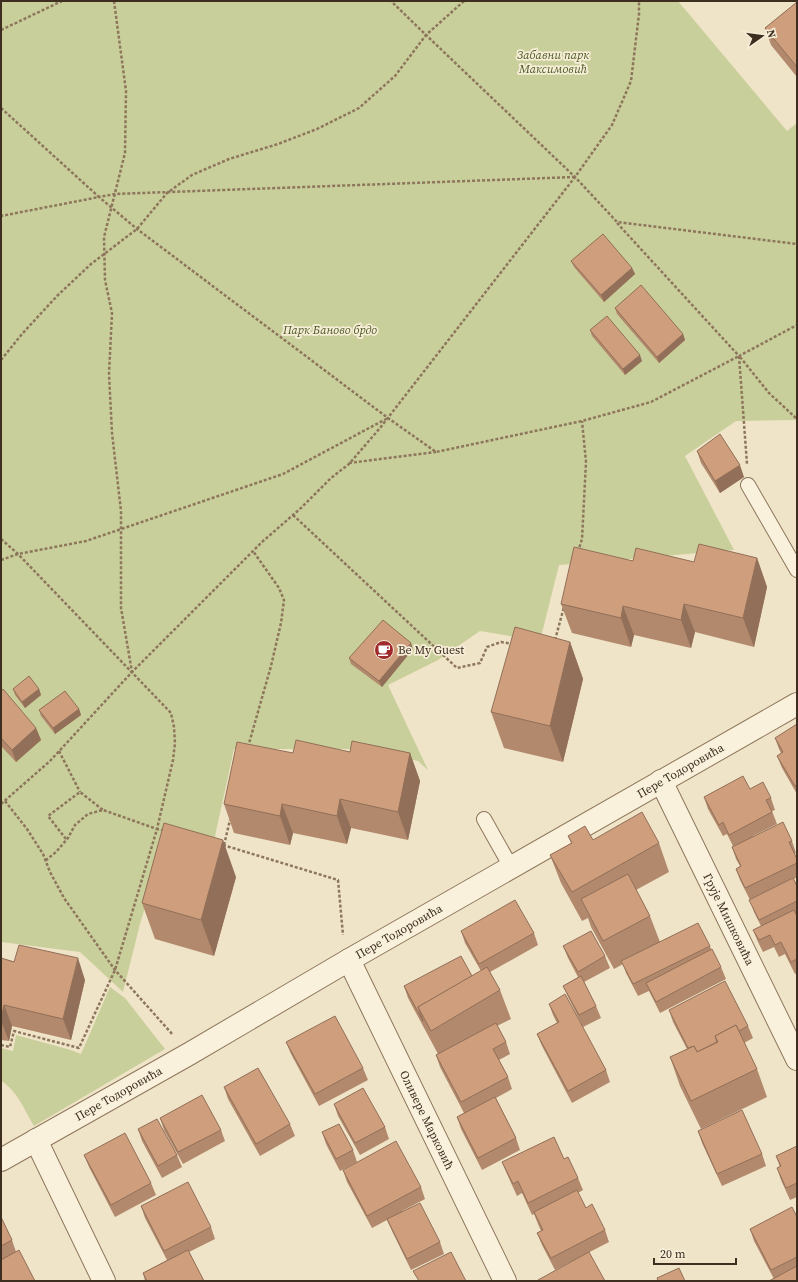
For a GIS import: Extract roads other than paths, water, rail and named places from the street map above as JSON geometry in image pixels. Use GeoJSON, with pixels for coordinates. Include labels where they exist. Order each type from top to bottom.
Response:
{"type":"FeatureCollection","features":[{"type":"Feature","properties":{"kind":"street","name":"Пере Тодоровића"},"geometry":{"type":"LineString","coordinates":[[1,1160],[189,1054],[348,960],[661,780],[797,704]]}},
{"type":"Feature","properties":{"kind":"street","name":"Грује Мишковића"},"geometry":{"type":"LineString","coordinates":[[661,780],[797,1058]]}},
{"type":"Feature","properties":{"kind":"street","name":"Оливере Марковић"},"geometry":{"type":"LineString","coordinates":[[348,960],[505,1281]]}},
{"type":"Feature","properties":{"kind":"street"},"geometry":{"type":"LineString","coordinates":[[36,1140],[104,1281]]}},
{"type":"Feature","properties":{"kind":"lane"},"geometry":{"type":"LineString","coordinates":[[748,485],[797,570]]}},
{"type":"Feature","properties":{"kind":"lane"},"geometry":{"type":"LineString","coordinates":[[484,819],[511,867]]}},
{"type":"Feature","properties":{"kind":"place","name":"Be My Guest"},"geometry":{"type":"Point","coordinates":[384,650]}},
{"type":"Feature","properties":{"kind":"park label","name":"Забавни парк Максимовић"},"geometry":{"type":"Point","coordinates":[553,62]}},
{"type":"Feature","properties":{"kind":"park label","name":"Парк Баново брдо"},"geometry":{"type":"Point","coordinates":[330,330]}}]}
